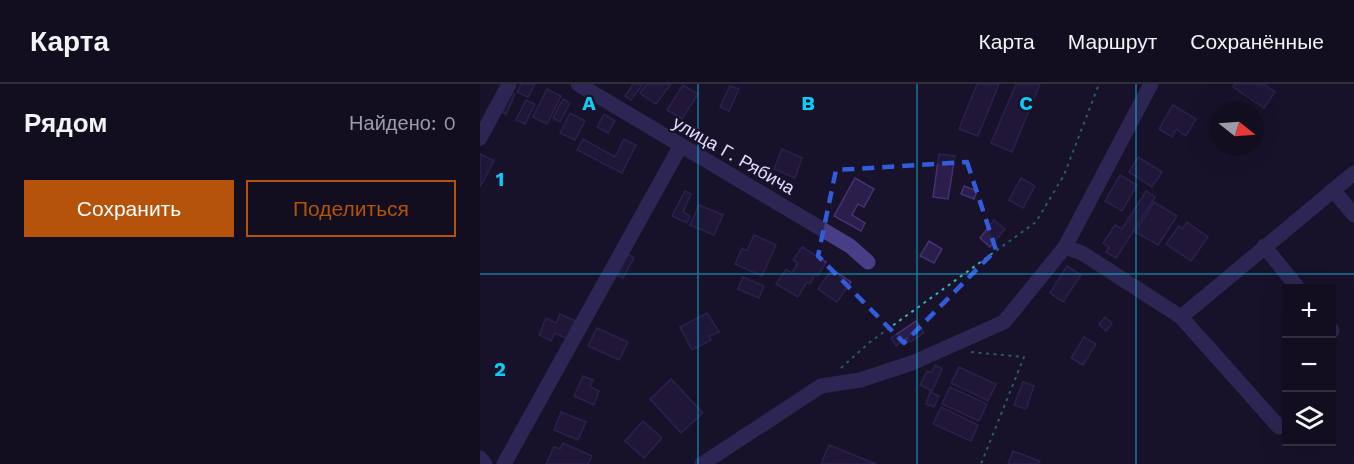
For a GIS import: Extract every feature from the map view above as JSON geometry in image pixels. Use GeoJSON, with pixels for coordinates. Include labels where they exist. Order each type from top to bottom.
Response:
{"type":"FeatureCollection","features":[{"type":"Feature","properties":{"kind":"street"},"geometry":{"type":"LineString","coordinates":[[480,138],[509,84]]}},
{"type":"Feature","properties":{"kind":"street","name":"улица Г. Рябича"},"geometry":{"type":"LineString","coordinates":[[578,84],[680,147],[850,246],[868,262]]}},
{"type":"Feature","properties":{"kind":"street"},"geometry":{"type":"LineString","coordinates":[[702,464],[821,386],[860,380],[912,363],[1004,322],[1065,247],[1151,84]]}},
{"type":"Feature","properties":{"kind":"street"},"geometry":{"type":"LineString","coordinates":[[504,464],[680,147]]}},
{"type":"Feature","properties":{"kind":"street"},"geometry":{"type":"LineString","coordinates":[[1181,316],[1354,173]]}},
{"type":"Feature","properties":{"kind":"street"},"geometry":{"type":"LineString","coordinates":[[1333,190],[1354,215]]}},
{"type":"Feature","properties":{"kind":"street"},"geometry":{"type":"LineString","coordinates":[[1264,246],[1295,284]]}},
{"type":"Feature","properties":{"kind":"street"},"geometry":{"type":"LineString","coordinates":[[1065,247],[1082,253],[1181,316],[1279,427]]}},
{"type":"Feature","properties":{"kind":"street"},"geometry":{"type":"LineString","coordinates":[[480,458],[485,464]]}},
{"type":"Feature","properties":{"kind":"path"},"geometry":{"type":"LineString","coordinates":[[821,386],[870,342],[1036,222],[1064,175],[1099,84]]}},
{"type":"Feature","properties":{"kind":"path"},"geometry":{"type":"LineString","coordinates":[[965,352],[1024,357],[981,464]]}},
{"type":"Feature","properties":{"kind":"highlighted area"},"geometry":{"type":"Polygon","coordinates":[[[967,162],[996,250],[904,343],[818,256],[836,170],[967,162]]]}},
{"type":"Feature","properties":{"kind":"building"},"geometry":{"type":"Polygon","coordinates":[[[521,84],[535,84],[528,97],[517,92],[521,84]]]}},
{"type":"Feature","properties":{"kind":"building"},"geometry":{"type":"Polygon","coordinates":[[[633,84],[643,84],[631,100],[625,96],[633,84]]]}},
{"type":"Feature","properties":{"kind":"building"},"geometry":{"type":"Polygon","coordinates":[[[647,84],[671,84],[656,104],[640,93],[647,84]]]}},
{"type":"Feature","properties":{"kind":"building"},"geometry":{"type":"Polygon","coordinates":[[[977,84],[999,84],[978,136],[959,129],[977,84]]]}},
{"type":"Feature","properties":{"kind":"building"},"geometry":{"type":"Polygon","coordinates":[[[1016,84],[1040,84],[1012,152],[991,143],[1016,84]]]}},
{"type":"Feature","properties":{"kind":"building"},"geometry":{"type":"Polygon","coordinates":[[[1235,84],[1264,84],[1275,92],[1264,108],[1264,102],[1255,102],[1233,87],[1235,84]]]}},
{"type":"Feature","properties":{"kind":"building"},"geometry":{"type":"Polygon","coordinates":[[[683,85],[698,94],[682,119],[667,110],[683,85]]]}},
{"type":"Feature","properties":{"kind":"building"},"geometry":{"type":"Polygon","coordinates":[[[730,86],[739,89],[729,111],[720,107],[730,86]]]}},
{"type":"Feature","properties":{"kind":"building"},"geometry":{"type":"Polygon","coordinates":[[[547,89],[561,96],[547,124],[533,117],[547,89]]]}},
{"type":"Feature","properties":{"kind":"building"},"geometry":{"type":"Polygon","coordinates":[[[510,91],[515,94],[506,114],[500,111],[510,91]]]}},
{"type":"Feature","properties":{"kind":"building"},"geometry":{"type":"Polygon","coordinates":[[[563,99],[570,103],[560,122],[553,118],[563,99]]]}},
{"type":"Feature","properties":{"kind":"building"},"geometry":{"type":"Polygon","coordinates":[[[526,100],[535,104],[525,124],[516,120],[526,100]]]}},
{"type":"Feature","properties":{"kind":"building"},"geometry":{"type":"Polygon","coordinates":[[[1173,105],[1196,119],[1186,136],[1176,129],[1172,137],[1159,129],[1173,105]]]}},
{"type":"Feature","properties":{"kind":"building"},"geometry":{"type":"Polygon","coordinates":[[[570,113],[585,121],[575,140],[560,133],[570,113]]]}},
{"type":"Feature","properties":{"kind":"building"},"geometry":{"type":"Polygon","coordinates":[[[604,114],[615,121],[608,133],[597,127],[604,114]]]}},
{"type":"Feature","properties":{"kind":"building"},"geometry":{"type":"Polygon","coordinates":[[[583,139],[615,157],[624,139],[636,145],[622,173],[577,150],[583,139]]]}},
{"type":"Feature","properties":{"kind":"building"},"geometry":{"type":"Polygon","coordinates":[[[782,149],[802,158],[795,178],[774,169],[782,149]]]}},
{"type":"Feature","properties":{"kind":"building"},"geometry":{"type":"Polygon","coordinates":[[[480,154],[494,161],[480,187],[480,154]]]}},
{"type":"Feature","properties":{"kind":"building"},"geometry":{"type":"Polygon","coordinates":[[[939,154],[955,156],[948,199],[933,197],[939,154]]]}},
{"type":"Feature","properties":{"kind":"building"},"geometry":{"type":"Polygon","coordinates":[[[1138,157],[1162,172],[1152,187],[1129,172],[1138,157]]]}},
{"type":"Feature","properties":{"kind":"building"},"geometry":{"type":"Polygon","coordinates":[[[1120,175],[1137,185],[1122,211],[1105,201],[1120,175]]]}},
{"type":"Feature","properties":{"kind":"building"},"geometry":{"type":"Polygon","coordinates":[[[855,178],[874,189],[864,207],[858,204],[852,215],[865,223],[861,231],[834,216],[855,178]]]}},
{"type":"Feature","properties":{"kind":"building"},"geometry":{"type":"Polygon","coordinates":[[[1021,178],[1035,186],[1023,208],[1009,200],[1021,178]]]}},
{"type":"Feature","properties":{"kind":"building"},"geometry":{"type":"Polygon","coordinates":[[[964,186],[977,191],[974,199],[961,194],[964,186]]]}},
{"type":"Feature","properties":{"kind":"building"},"geometry":{"type":"Polygon","coordinates":[[[685,191],[691,194],[683,212],[690,216],[687,223],[672,216],[685,191]]]}},
{"type":"Feature","properties":{"kind":"building"},"geometry":{"type":"Polygon","coordinates":[[[1146,191],[1155,197],[1116,258],[1106,252],[1109,247],[1103,243],[1115,225],[1122,229],[1146,191]]]}},
{"type":"Feature","properties":{"kind":"building"},"geometry":{"type":"Polygon","coordinates":[[[1154,202],[1177,216],[1158,245],[1135,232],[1154,202]]]}},
{"type":"Feature","properties":{"kind":"building"},"geometry":{"type":"Polygon","coordinates":[[[699,205],[723,215],[714,235],[690,225],[699,205]]]}},
{"type":"Feature","properties":{"kind":"building"},"geometry":{"type":"Polygon","coordinates":[[[994,220],[1005,229],[990,247],[980,238],[994,220]]]}},
{"type":"Feature","properties":{"kind":"building"},"geometry":{"type":"Polygon","coordinates":[[[1187,222],[1208,237],[1191,261],[1166,244],[1179,226],[1182,229],[1187,222]]]}},
{"type":"Feature","properties":{"kind":"building"},"geometry":{"type":"Polygon","coordinates":[[[754,235],[776,245],[762,276],[735,264],[742,248],[747,251],[754,235]]]}},
{"type":"Feature","properties":{"kind":"building"},"geometry":{"type":"Polygon","coordinates":[[[929,241],[942,249],[934,263],[920,256],[929,241]]]}},
{"type":"Feature","properties":{"kind":"building"},"geometry":{"type":"Polygon","coordinates":[[[802,247],[826,262],[818,276],[815,274],[810,284],[807,282],[798,297],[776,284],[786,269],[792,273],[798,263],[793,260],[802,247]]]}},
{"type":"Feature","properties":{"kind":"building"},"geometry":{"type":"Polygon","coordinates":[[[626,253],[634,258],[623,278],[614,273],[626,253]]]}},
{"type":"Feature","properties":{"kind":"building"},"geometry":{"type":"Polygon","coordinates":[[[1067,266],[1081,275],[1063,302],[1050,293],[1067,266]]]}},
{"type":"Feature","properties":{"kind":"building"},"geometry":{"type":"Polygon","coordinates":[[[832,269],[851,282],[837,302],[818,289],[832,269]]]}},
{"type":"Feature","properties":{"kind":"building"},"geometry":{"type":"Polygon","coordinates":[[[743,277],[764,286],[759,298],[738,289],[743,277]]]}},
{"type":"Feature","properties":{"kind":"building"},"geometry":{"type":"Polygon","coordinates":[[[707,313],[719,332],[709,336],[711,340],[692,350],[680,327],[707,313]]]}},
{"type":"Feature","properties":{"kind":"building"},"geometry":{"type":"Polygon","coordinates":[[[560,314],[580,323],[572,341],[555,333],[551,341],[539,335],[546,318],[556,323],[560,314]]]}},
{"type":"Feature","properties":{"kind":"building"},"geometry":{"type":"Polygon","coordinates":[[[1105,317],[1112,323],[1106,331],[1099,324],[1105,317]]]}},
{"type":"Feature","properties":{"kind":"building"},"geometry":{"type":"Polygon","coordinates":[[[916,321],[924,333],[910,342],[907,338],[896,346],[891,338],[916,321]]]}},
{"type":"Feature","properties":{"kind":"building"},"geometry":{"type":"Polygon","coordinates":[[[597,328],[628,342],[619,360],[588,346],[597,328]]]}},
{"type":"Feature","properties":{"kind":"building"},"geometry":{"type":"Polygon","coordinates":[[[1084,337],[1096,344],[1083,365],[1071,358],[1084,337]]]}},
{"type":"Feature","properties":{"kind":"building"},"geometry":{"type":"Polygon","coordinates":[[[935,365],[942,369],[932,391],[920,385],[927,371],[931,373],[935,365]]]}},
{"type":"Feature","properties":{"kind":"building"},"geometry":{"type":"Polygon","coordinates":[[[959,367],[996,384],[988,401],[951,383],[959,367]]]}},
{"type":"Feature","properties":{"kind":"building"},"geometry":{"type":"Polygon","coordinates":[[[583,376],[593,380],[590,387],[599,391],[594,405],[574,396],[583,376]]]}},
{"type":"Feature","properties":{"kind":"building"},"geometry":{"type":"Polygon","coordinates":[[[671,379],[703,413],[681,433],[650,399],[671,379]]]}},
{"type":"Feature","properties":{"kind":"building"},"geometry":{"type":"Polygon","coordinates":[[[1023,382],[1034,386],[1026,409],[1014,405],[1023,382]]]}},
{"type":"Feature","properties":{"kind":"building"},"geometry":{"type":"Polygon","coordinates":[[[950,387],[987,404],[979,421],[942,404],[950,387]]]}},
{"type":"Feature","properties":{"kind":"building"},"geometry":{"type":"Polygon","coordinates":[[[930,392],[939,396],[934,407],[926,404],[930,392]]]}},
{"type":"Feature","properties":{"kind":"building"},"geometry":{"type":"Polygon","coordinates":[[[941,407],[978,425],[971,441],[933,424],[941,407]]]}},
{"type":"Feature","properties":{"kind":"building"},"geometry":{"type":"Polygon","coordinates":[[[561,412],[586,422],[578,440],[554,430],[561,412]]]}},
{"type":"Feature","properties":{"kind":"building"},"geometry":{"type":"Polygon","coordinates":[[[643,421],[662,438],[644,458],[625,441],[643,421]]]}},
{"type":"Feature","properties":{"kind":"building"},"geometry":{"type":"Polygon","coordinates":[[[563,443],[592,456],[588,464],[546,464],[554,447],[560,449],[563,443]]]}},
{"type":"Feature","properties":{"kind":"building"},"geometry":{"type":"Polygon","coordinates":[[[829,445],[876,464],[821,464],[829,445]]]}},
{"type":"Feature","properties":{"kind":"building"},"geometry":{"type":"Polygon","coordinates":[[[1013,451],[1040,461],[1038,464],[1008,464],[1013,451]]]}}]}
